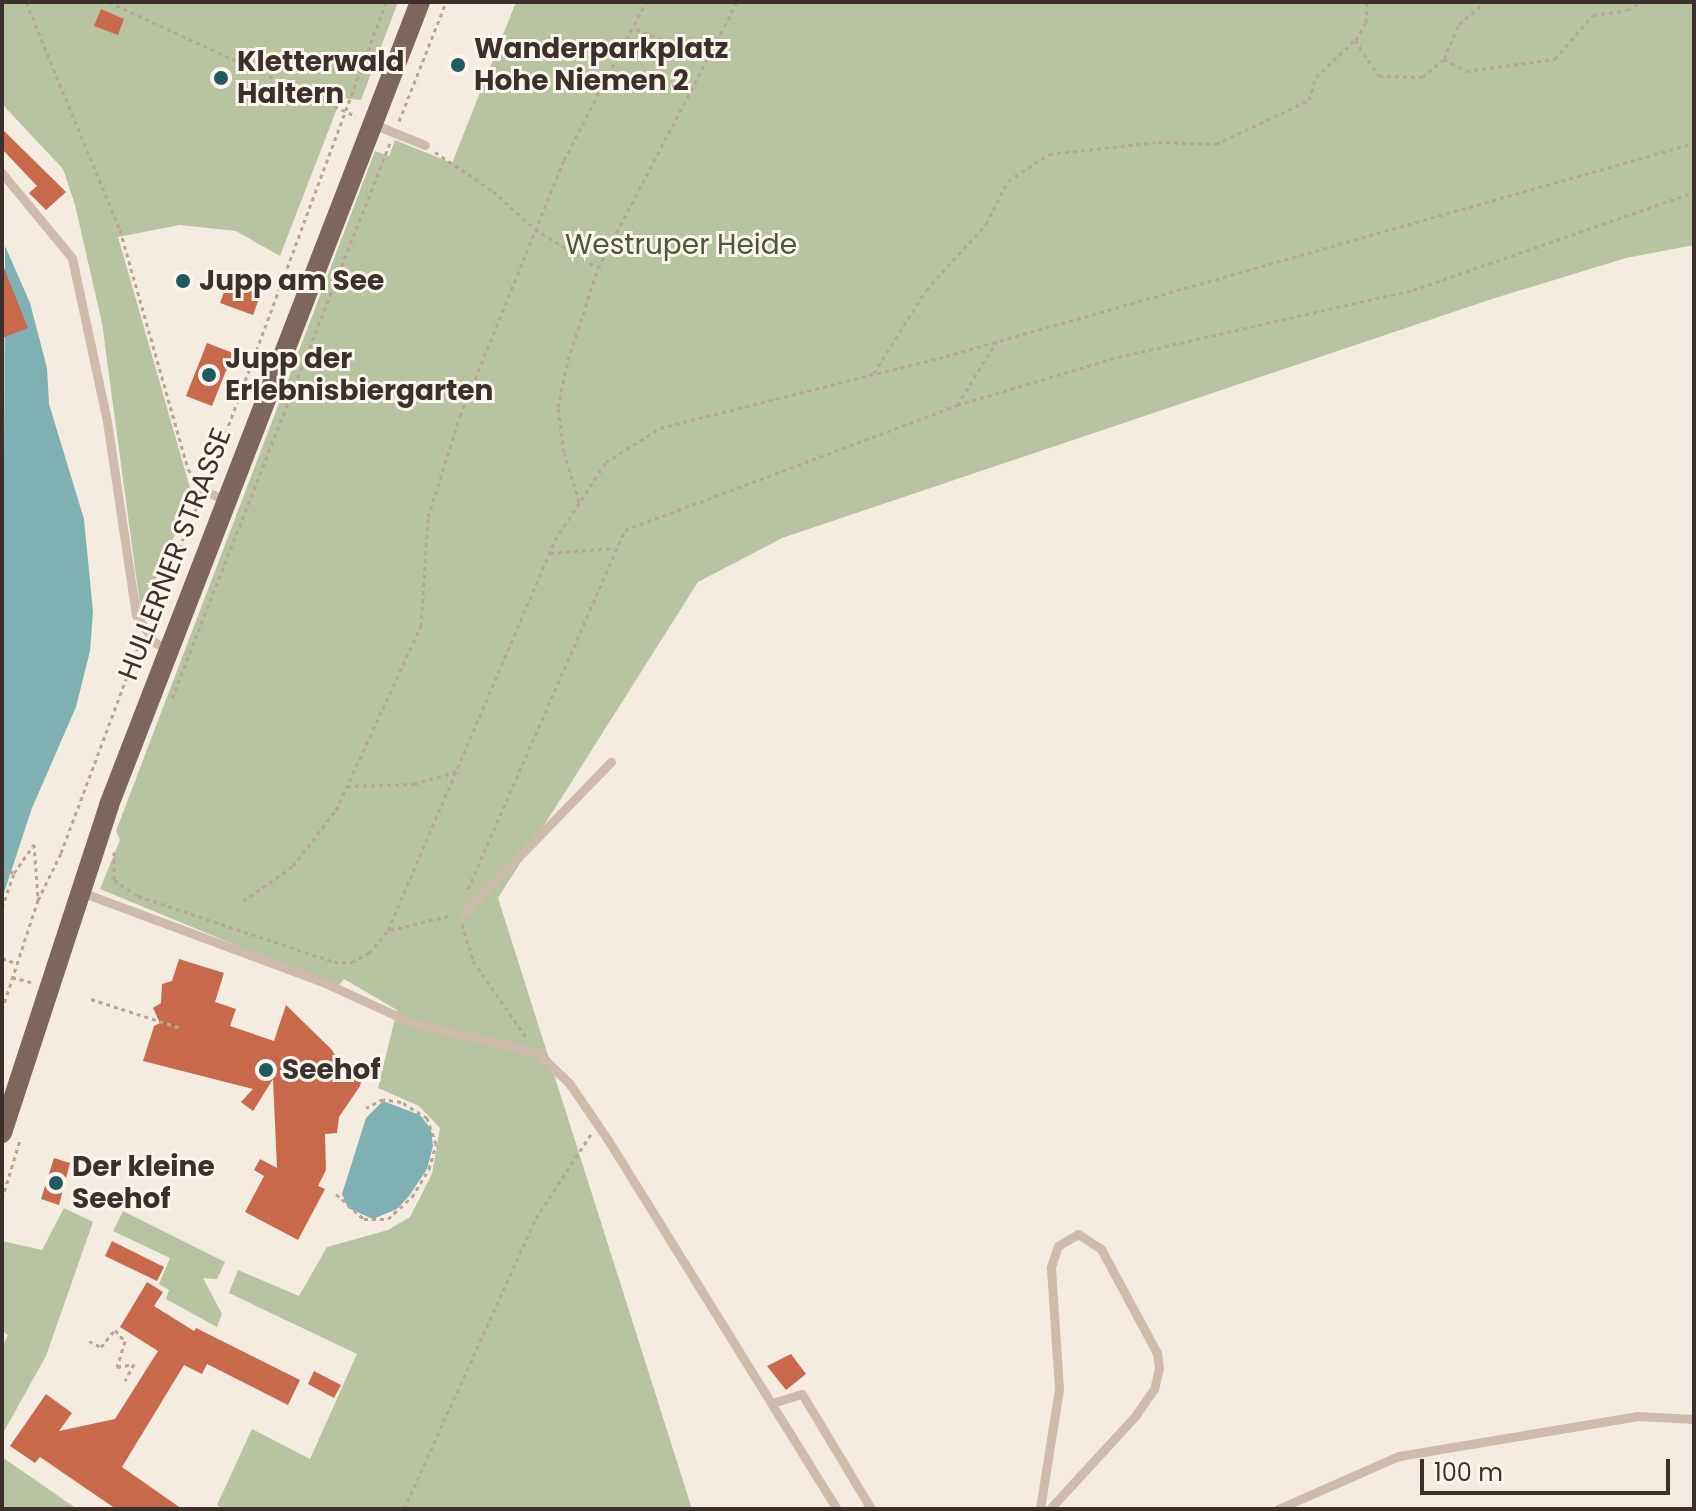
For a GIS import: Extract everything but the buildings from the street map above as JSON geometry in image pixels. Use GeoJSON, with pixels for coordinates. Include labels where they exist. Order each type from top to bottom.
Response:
{"type":"FeatureCollection","features":[{"type":"Feature","properties":{"kind":"main road","name":"HULLERNER STRASSE"},"geometry":{"type":"LineString","coordinates":[[2,1133],[79,892],[167,649],[420,2]]}},
{"type":"Feature","properties":{"kind":"lane"},"geometry":{"type":"LineString","coordinates":[[373,124],[425,145]]}},
{"type":"Feature","properties":{"kind":"lane"},"geometry":{"type":"LineString","coordinates":[[2,173],[72,258],[107,421],[136,615],[144,630],[167,649]]}},
{"type":"Feature","properties":{"kind":"lane"},"geometry":{"type":"LineString","coordinates":[[203,491],[225,499]]}},
{"type":"Feature","properties":{"kind":"lane"},"geometry":{"type":"LineString","coordinates":[[464,913],[611,762]]}},
{"type":"Feature","properties":{"kind":"lane"},"geometry":{"type":"LineString","coordinates":[[79,892],[323,982],[410,1022],[538,1053],[569,1083],[599,1126],[718,1325],[772,1403],[837,1509]]}},
{"type":"Feature","properties":{"kind":"lane"},"geometry":{"type":"LineString","coordinates":[[1040,1509],[1059,1389],[1051,1267],[1058,1246],[1078,1234],[1101,1249],[1157,1353],[1159,1368],[1154,1389],[1136,1415],[1050,1509]]}},
{"type":"Feature","properties":{"kind":"lane"},"geometry":{"type":"LineString","coordinates":[[772,1403],[802,1394],[871,1509]]}},
{"type":"Feature","properties":{"kind":"lane"},"geometry":{"type":"LineString","coordinates":[[1278,1509],[1399,1456],[1637,1416],[1694,1419]]}},
{"type":"Feature","properties":{"kind":"path"},"geometry":{"type":"LineString","coordinates":[[26,2],[120,230],[188,469],[203,491]]}},
{"type":"Feature","properties":{"kind":"path"},"geometry":{"type":"LineString","coordinates":[[109,2],[344,110]]}},
{"type":"Feature","properties":{"kind":"path"},"geometry":{"type":"LineString","coordinates":[[2,1010],[10,976],[38,900],[61,853],[144,630],[203,491],[386,2]]}},
{"type":"Feature","properties":{"kind":"path"},"geometry":{"type":"LineString","coordinates":[[169,704],[446,2]]}},
{"type":"Feature","properties":{"kind":"path"},"geometry":{"type":"LineString","coordinates":[[243,901],[293,866],[347,786],[421,626],[428,517],[460,416],[564,160],[636,29],[646,2]]}},
{"type":"Feature","properties":{"kind":"path"},"geometry":{"type":"LineString","coordinates":[[579,502],[564,452],[558,407],[598,268],[737,2]]}},
{"type":"Feature","properties":{"kind":"path"},"geometry":{"type":"LineString","coordinates":[[874,373],[926,290],[986,224],[1008,181],[1049,154],[1158,142],[1216,144],[1240,135],[1309,100],[1316,77],[1355,40],[1366,22],[1367,2]]}},
{"type":"Feature","properties":{"kind":"path"},"geometry":{"type":"LineString","coordinates":[[1355,40],[1379,76],[1422,77],[1444,59],[1459,24],[1485,2]]}},
{"type":"Feature","properties":{"kind":"path"},"geometry":{"type":"LineString","coordinates":[[1444,59],[1466,71],[1555,59],[1593,15],[1627,10],[1641,2]]}},
{"type":"Feature","properties":{"kind":"path"},"geometry":{"type":"LineString","coordinates":[[636,29],[709,57]]}},
{"type":"Feature","properties":{"kind":"path"},"geometry":{"type":"LineString","coordinates":[[109,847],[118,856],[114,880],[138,896],[334,962],[352,962],[369,953],[388,930],[550,553],[579,502],[606,462],[660,428],[997,340],[1694,143]]}},
{"type":"Feature","properties":{"kind":"path"},"geometry":{"type":"LineString","coordinates":[[425,145],[493,191],[535,229],[598,268]]}},
{"type":"Feature","properties":{"kind":"path"},"geometry":{"type":"LineString","coordinates":[[538,1053],[466,949],[464,913],[477,864],[613,548],[625,530],[650,517],[957,405],[1118,357],[1413,290],[1694,192]]}},
{"type":"Feature","properties":{"kind":"path"},"geometry":{"type":"LineString","coordinates":[[957,405],[997,340]]}},
{"type":"Feature","properties":{"kind":"path"},"geometry":{"type":"LineString","coordinates":[[550,553],[613,548]]}},
{"type":"Feature","properties":{"kind":"path"},"geometry":{"type":"LineString","coordinates":[[347,786],[414,784],[457,771]]}},
{"type":"Feature","properties":{"kind":"path"},"geometry":{"type":"LineString","coordinates":[[2,908],[14,873],[34,844],[38,900]]}},
{"type":"Feature","properties":{"kind":"path"},"geometry":{"type":"LineString","coordinates":[[2,868],[14,873]]}},
{"type":"Feature","properties":{"kind":"path"},"geometry":{"type":"LineString","coordinates":[[388,930],[464,913]]}},
{"type":"Feature","properties":{"kind":"path"},"geometry":{"type":"LineString","coordinates":[[2,958],[16,963]]}},
{"type":"Feature","properties":{"kind":"path"},"geometry":{"type":"LineString","coordinates":[[10,976],[36,984]]}},
{"type":"Feature","properties":{"kind":"path"},"geometry":{"type":"LineString","coordinates":[[91,999],[181,1028]]}},
{"type":"Feature","properties":{"kind":"path"},"geometry":{"type":"LineString","coordinates":[[336,1194],[364,1219],[388,1219],[406,1204],[429,1169],[436,1144],[427,1118],[401,1102],[383,1099],[366,1108]]}},
{"type":"Feature","properties":{"kind":"path"},"geometry":{"type":"LineString","coordinates":[[404,1509],[536,1218],[556,1180],[599,1126]]}},
{"type":"Feature","properties":{"kind":"path"},"geometry":{"type":"LineString","coordinates":[[89,1341],[101,1347],[115,1330],[125,1341],[117,1367],[134,1364],[125,1381]]}},
{"type":"Feature","properties":{"kind":"green space"},"geometry":{"type":"Polygon","coordinates":[[[2,2],[398,2],[361,100],[341,98],[280,256],[236,231],[180,225],[118,237],[192,495],[141,613],[102,323],[75,205],[63,169],[2,104],[2,2]]]}},
{"type":"Feature","properties":{"kind":"green space","name":"Westruper Heide"},"geometry":{"type":"Polygon","coordinates":[[[516,2],[1694,2],[1694,245],[1626,258],[1495,298],[782,538],[698,582],[498,898],[692,1509],[224,1509],[217,1505],[252,1429],[310,1459],[357,1354],[229,1293],[238,1270],[299,1296],[327,1247],[388,1230],[410,1217],[432,1174],[440,1128],[419,1106],[378,1088],[397,1010],[344,979],[337,987],[100,889],[120,840],[116,831],[375,151],[389,156],[395,140],[452,163],[516,2]]]}},
{"type":"Feature","properties":{"kind":"green space"},"geometry":{"type":"Polygon","coordinates":[[[64,1208],[93,1222],[46,1356],[2,1435],[2,1347],[8,1335],[2,1331],[2,1241],[42,1250],[64,1208]]]}},
{"type":"Feature","properties":{"kind":"green space"},"geometry":{"type":"Polygon","coordinates":[[[123,1211],[225,1262],[217,1279],[203,1278],[222,1314],[217,1327],[166,1299],[169,1290],[159,1284],[170,1258],[113,1231],[123,1211]]]}},
{"type":"Feature","properties":{"kind":"green space"},"geometry":{"type":"Polygon","coordinates":[[[2,1457],[77,1509],[2,1509],[2,1457]]]}},
{"type":"Feature","properties":{"kind":"water"},"geometry":{"type":"Polygon","coordinates":[[[5,246],[30,303],[47,368],[49,404],[84,519],[93,612],[90,651],[76,707],[32,808],[2,899],[5,246]]]}},
{"type":"Feature","properties":{"kind":"water"},"geometry":{"type":"Polygon","coordinates":[[[383,1101],[420,1115],[431,1129],[433,1146],[427,1169],[409,1196],[397,1209],[373,1219],[348,1208],[342,1194],[366,1118],[383,1101]]]}},
{"type":"Feature","properties":{"kind":"place","name":"Wanderparkplatz Hohe Niemen 2"},"geometry":{"type":"Point","coordinates":[458,65]}},
{"type":"Feature","properties":{"kind":"place","name":"Kletterwald Haltern"},"geometry":{"type":"Point","coordinates":[221,78]}},
{"type":"Feature","properties":{"kind":"place","name":"Jupp am See"},"geometry":{"type":"Point","coordinates":[183,281]}},
{"type":"Feature","properties":{"kind":"place","name":"Jupp der Erlebnisbiergarten"},"geometry":{"type":"Point","coordinates":[209,375]}},
{"type":"Feature","properties":{"kind":"place","name":"Seehof"},"geometry":{"type":"Point","coordinates":[266,1070]}},
{"type":"Feature","properties":{"kind":"place","name":"Der kleine Seehof"},"geometry":{"type":"Point","coordinates":[56,1183]}}]}
